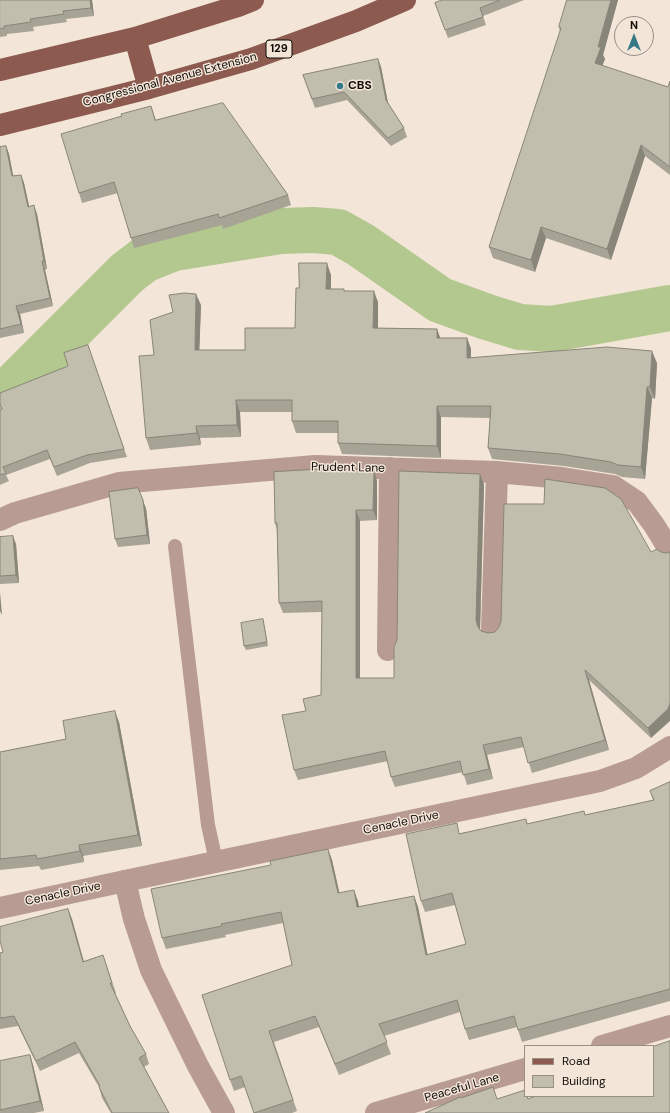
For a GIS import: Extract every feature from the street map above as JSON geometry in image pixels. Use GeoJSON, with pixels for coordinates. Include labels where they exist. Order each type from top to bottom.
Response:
{"type":"FeatureCollection","features":[{"type":"Feature","properties":{"kind":"main road"},"geometry":{"type":"LineString","coordinates":[[0,70],[135,38],[253,0]]}},
{"type":"Feature","properties":{"kind":"main road","name":"Congressional Avenue Extension"},"geometry":{"type":"LineString","coordinates":[[0,125],[149,88],[252,58],[356,21],[405,0]]}},
{"type":"Feature","properties":{"kind":"main road"},"geometry":{"type":"LineString","coordinates":[[135,38],[149,88]]}},
{"type":"Feature","properties":{"kind":"street","name":"Prudent Lane"},"geometry":{"type":"LineString","coordinates":[[0,520],[15,513],[119,483],[315,466],[497,472],[562,478],[612,486],[637,502],[654,525],[670,551]]}},
{"type":"Feature","properties":{"kind":"street"},"geometry":{"type":"LineString","coordinates":[[388,650],[390,468]]}},
{"type":"Feature","properties":{"kind":"street"},"geometry":{"type":"LineString","coordinates":[[492,631],[497,472]]}},
{"type":"Feature","properties":{"kind":"street","name":"Cenacle Drive"},"geometry":{"type":"LineString","coordinates":[[0,908],[600,781],[636,768],[670,747]]}},
{"type":"Feature","properties":{"kind":"street"},"geometry":{"type":"LineString","coordinates":[[125,881],[134,919],[151,970],[198,1066],[224,1113]]}},
{"type":"Feature","properties":{"kind":"street"},"geometry":{"type":"LineString","coordinates":[[605,1045],[670,1026]]}},
{"type":"Feature","properties":{"kind":"street","name":"Peaceful Lane"},"geometry":{"type":"LineString","coordinates":[[376,1113],[524,1069]]}},
{"type":"Feature","properties":{"kind":"lane"},"geometry":{"type":"LineString","coordinates":[[175,546],[208,825],[216,862]]}},
{"type":"Feature","properties":{"kind":"building"},"geometry":{"type":"Polygon","coordinates":[[[0,0],[90,0],[91,8],[63,11],[64,14],[30,19],[31,22],[4,26],[4,28],[0,29],[0,0]]]}},
{"type":"Feature","properties":{"kind":"building"},"geometry":{"type":"Polygon","coordinates":[[[442,0],[500,0],[480,8],[483,17],[445,30],[435,3],[442,0]]]}},
{"type":"Feature","properties":{"kind":"building"},"geometry":{"type":"Polygon","coordinates":[[[567,0],[611,0],[598,47],[601,47],[595,63],[668,87],[670,81],[670,167],[641,145],[607,249],[541,227],[531,260],[489,247],[561,28],[559,27],[567,0]]]}},
{"type":"Feature","properties":{"kind":"building"},"geometry":{"type":"Polygon","coordinates":[[[378,59],[386,100],[404,128],[388,138],[344,92],[312,99],[303,75],[378,59]]]}},
{"type":"Feature","properties":{"kind":"building"},"geometry":{"type":"Polygon","coordinates":[[[223,103],[288,195],[219,218],[218,214],[131,238],[114,182],[79,193],[61,134],[122,116],[121,114],[151,106],[155,120],[223,103]]]}},
{"type":"Feature","properties":{"kind":"building"},"geometry":{"type":"Polygon","coordinates":[[[6,146],[12,176],[21,175],[28,207],[34,205],[44,261],[42,261],[50,298],[16,306],[21,324],[0,329],[0,147],[6,146]]]}},
{"type":"Feature","properties":{"kind":"building"},"geometry":{"type":"Polygon","coordinates":[[[299,263],[327,263],[326,289],[344,289],[344,291],[374,291],[373,328],[437,329],[437,338],[467,338],[467,358],[607,347],[652,351],[650,387],[647,387],[641,467],[618,465],[611,462],[560,454],[488,448],[491,406],[437,406],[437,446],[338,443],[338,421],[292,421],[292,400],[236,400],[237,425],[196,426],[197,433],[146,438],[139,356],[154,355],[150,320],[173,312],[169,295],[184,293],[196,294],[195,350],[245,350],[245,328],[295,328],[296,288],[299,288],[299,263]]]}},
{"type":"Feature","properties":{"kind":"building"},"geometry":{"type":"Polygon","coordinates":[[[88,345],[124,449],[87,455],[54,467],[47,450],[3,467],[6,473],[0,475],[0,410],[2,409],[0,404],[0,393],[68,366],[64,353],[88,345]]]}},
{"type":"Feature","properties":{"kind":"building"},"geometry":{"type":"Polygon","coordinates":[[[321,469],[374,470],[373,510],[356,510],[356,678],[394,678],[394,647],[397,640],[399,471],[480,474],[476,620],[481,631],[488,633],[495,632],[501,621],[504,504],[544,504],[545,479],[605,488],[621,499],[651,552],[657,549],[661,552],[670,552],[670,703],[668,709],[648,728],[585,670],[605,740],[528,763],[521,737],[483,745],[489,769],[463,775],[460,761],[391,777],[385,751],[294,770],[282,715],[306,711],[303,699],[321,695],[322,601],[279,603],[274,472],[321,469]]]}},
{"type":"Feature","properties":{"kind":"building"},"geometry":{"type":"Polygon","coordinates":[[[138,488],[143,500],[147,535],[115,539],[109,492],[138,488]]]}},
{"type":"Feature","properties":{"kind":"building"},"geometry":{"type":"Polygon","coordinates":[[[13,536],[16,575],[0,576],[0,537],[13,536]]]}},
{"type":"Feature","properties":{"kind":"building"},"geometry":{"type":"Polygon","coordinates":[[[263,619],[267,642],[244,646],[241,623],[263,619]]]}},
{"type":"Feature","properties":{"kind":"building"},"geometry":{"type":"Polygon","coordinates":[[[115,711],[138,835],[79,845],[80,851],[37,859],[36,855],[0,859],[0,752],[66,739],[63,721],[115,711]]]}},
{"type":"Feature","properties":{"kind":"building"},"geometry":{"type":"Polygon","coordinates":[[[670,782],[670,989],[518,1030],[514,1016],[465,1029],[457,1000],[379,1024],[387,1042],[335,1064],[315,1016],[269,1031],[293,1100],[254,1113],[241,1076],[230,1080],[202,995],[292,965],[281,912],[162,938],[151,889],[271,865],[270,861],[328,849],[338,893],[354,890],[357,907],[414,896],[426,955],[466,944],[452,893],[421,901],[406,834],[457,823],[459,834],[526,819],[527,824],[584,811],[585,815],[654,800],[650,791],[670,782]]]}},
{"type":"Feature","properties":{"kind":"building"},"geometry":{"type":"Polygon","coordinates":[[[68,909],[83,962],[103,955],[112,983],[110,983],[130,1026],[146,1054],[139,1058],[169,1113],[112,1113],[99,1087],[100,1086],[75,1042],[36,1061],[14,1016],[0,1018],[0,953],[3,952],[0,941],[0,927],[68,909]]]}},
{"type":"Feature","properties":{"kind":"building"},"geometry":{"type":"Polygon","coordinates":[[[670,1041],[670,1113],[425,1113],[460,1097],[461,1098],[493,1087],[497,1099],[524,1090],[524,1097],[527,1097],[528,1099],[533,1097],[654,1097],[654,1047],[670,1041]]]}},
{"type":"Feature","properties":{"kind":"building"},"geometry":{"type":"Polygon","coordinates":[[[30,1055],[40,1101],[0,1110],[0,1061],[30,1055]]]}},
{"type":"Feature","properties":{"kind":"waterway"},"geometry":{"type":"LineString","coordinates":[[0,400],[127,273],[144,260],[174,248],[280,231],[313,230],[338,232],[361,245],[440,300],[520,327],[552,329],[670,308]]}},
{"type":"Feature","properties":{"kind":"place","name":"CBS"},"geometry":{"type":"Point","coordinates":[340,86]}}]}
